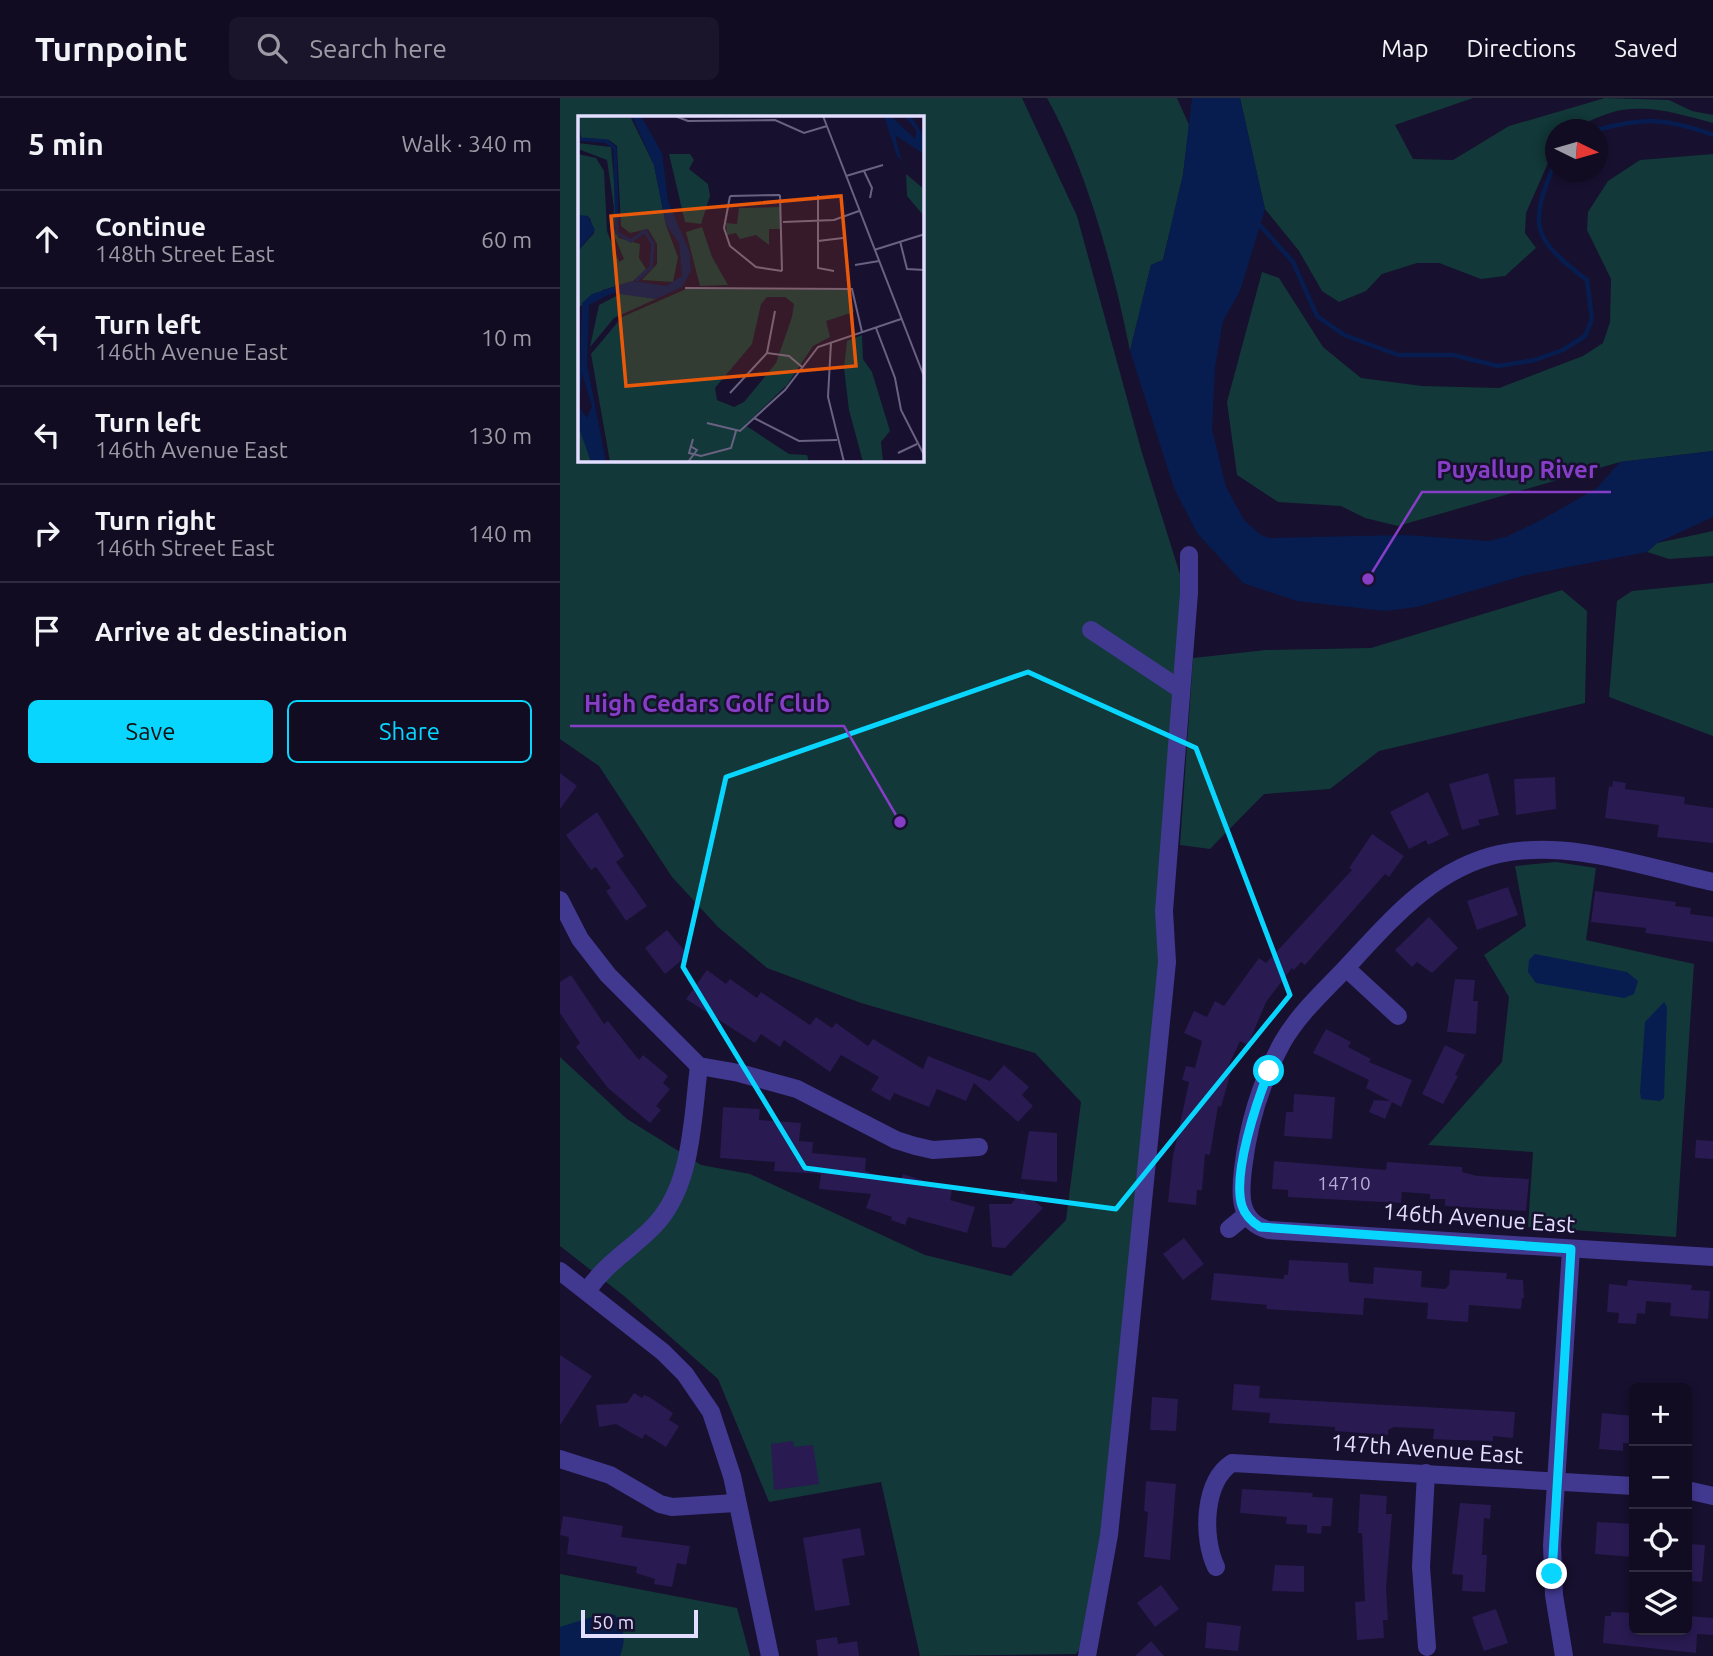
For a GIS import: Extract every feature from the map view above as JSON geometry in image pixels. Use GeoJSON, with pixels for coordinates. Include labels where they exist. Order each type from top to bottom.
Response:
{"type":"FeatureCollection","features":[{"type":"Feature","properties":{"kind":"street"},"geometry":{"type":"LineString","coordinates":[[1087,1656],[1109,1535],[1155,1092],[1167,962],[1164,911],[1189,593],[1189,555]]}},
{"type":"Feature","properties":{"kind":"street"},"geometry":{"type":"LineString","coordinates":[[1091,631],[1180,689]]}},
{"type":"Feature","properties":{"kind":"street"},"geometry":{"type":"LineString","coordinates":[[1229,1229],[1246,1215],[1241,1199],[1246,1145],[1256,1103],[1283,1042],[1303,1014],[1392,917],[1441,877],[1489,857],[1535,848],[1606,858],[1713,882]]}},
{"type":"Feature","properties":{"kind":"street"},"geometry":{"type":"LineString","coordinates":[[560,900],[580,939],[608,975],[699,1066],[739,1073],[797,1089],[896,1140],[915,1146],[933,1150],[979,1147]]}},
{"type":"Feature","properties":{"kind":"street"},"geometry":{"type":"LineString","coordinates":[[1346,968],[1398,1016]]}},
{"type":"Feature","properties":{"kind":"street"},"geometry":{"type":"LineString","coordinates":[[587,1291],[607,1265],[635,1244],[668,1211],[684,1169],[699,1066]]}},
{"type":"Feature","properties":{"kind":"street","name":"146th Avenue East"},"geometry":{"type":"LineString","coordinates":[[1246,1215],[1268,1230],[1713,1257]]}},
{"type":"Feature","properties":{"kind":"street"},"geometry":{"type":"LineString","coordinates":[[1564,1656],[1552,1574],[1571,1249]]}},
{"type":"Feature","properties":{"kind":"street"},"geometry":{"type":"LineString","coordinates":[[560,1271],[663,1352],[685,1374],[716,1423],[732,1476],[770,1656]]}},
{"type":"Feature","properties":{"kind":"street"},"geometry":{"type":"LineString","coordinates":[[560,1459],[588,1465],[660,1504],[672,1507],[736,1503]]}},
{"type":"Feature","properties":{"kind":"street","name":"147th Avenue East"},"geometry":{"type":"LineString","coordinates":[[1216,1567],[1209,1544],[1211,1493],[1221,1472],[1232,1463],[1629,1486]]}},
{"type":"Feature","properties":{"kind":"street"},"geometry":{"type":"LineString","coordinates":[[1426,1474],[1421,1567],[1427,1647]]}},
{"type":"Feature","properties":{"kind":"street"},"geometry":{"type":"LineString","coordinates":[[1692,1491],[1713,1496]]}},
{"type":"Feature","properties":{"kind":"highlighted area"},"geometry":{"type":"Polygon","coordinates":[[[1028,672],[1196,748],[1290,995],[1116,1209],[805,1168],[683,967],[726,777],[1028,672]]]}},
{"type":"Feature","properties":{"kind":"green space"},"geometry":{"type":"Polygon","coordinates":[[[560,98],[1022,98],[1077,216],[1142,453],[1184,587],[1156,923],[1161,961],[1090,1637],[1076,1654],[920,1656],[881,1482],[769,1502],[718,1379],[624,1296],[560,1246],[560,1057],[627,1119],[701,1165],[750,1174],[925,1255],[1011,1276],[1066,1220],[1081,1102],[1035,1053],[861,1003],[767,968],[718,927],[672,877],[599,766],[560,739],[560,98]]]}},
{"type":"Feature","properties":{"kind":"green space"},"geometry":{"type":"Polygon","coordinates":[[[1047,98],[1177,98],[1189,125],[1183,175],[1163,260],[1151,265],[1130,351],[1098,221],[1075,157],[1047,98]]]}},
{"type":"Feature","properties":{"kind":"green space"},"geometry":{"type":"Polygon","coordinates":[[[1240,98],[1473,98],[1395,125],[1413,159],[1453,160],[1509,126],[1605,98],[1669,100],[1692,111],[1713,115],[1713,123],[1645,109],[1622,110],[1594,119],[1545,119],[1545,170],[1526,213],[1525,233],[1536,248],[1505,276],[1481,279],[1439,263],[1417,263],[1382,274],[1366,291],[1339,302],[1322,291],[1299,251],[1265,209],[1240,98]]]}},
{"type":"Feature","properties":{"kind":"green space"},"geometry":{"type":"Polygon","coordinates":[[[1713,154],[1713,451],[1620,462],[1398,526],[1365,518],[1341,506],[1278,502],[1237,475],[1227,402],[1262,272],[1279,278],[1323,347],[1361,378],[1422,386],[1499,388],[1583,356],[1603,343],[1610,322],[1611,279],[1587,230],[1588,212],[1608,181],[1640,160],[1713,154]]]}},
{"type":"Feature","properties":{"kind":"green space"},"geometry":{"type":"Polygon","coordinates":[[[1713,531],[1713,556],[1669,559],[1647,552],[1657,543],[1713,531]]]}},
{"type":"Feature","properties":{"kind":"green space"},"geometry":{"type":"Polygon","coordinates":[[[1713,583],[1713,736],[1609,697],[1617,601],[1632,591],[1713,583]]]}},
{"type":"Feature","properties":{"kind":"green space"},"geometry":{"type":"Polygon","coordinates":[[[1562,590],[1587,611],[1585,703],[1379,751],[1330,789],[1264,794],[1210,849],[1180,845],[1193,658],[1266,650],[1371,648],[1562,590]]]}},
{"type":"Feature","properties":{"kind":"green space"},"geometry":{"type":"Polygon","coordinates":[[[1556,862],[1596,868],[1586,940],[1694,964],[1676,1237],[1528,1227],[1533,1152],[1428,1145],[1502,1062],[1509,997],[1484,955],[1526,926],[1515,866],[1556,862]]]}},
{"type":"Feature","properties":{"kind":"green space"},"geometry":{"type":"Polygon","coordinates":[[[560,1574],[737,1608],[750,1656],[560,1656],[560,1574]]]}},
{"type":"Feature","properties":{"kind":"water"},"geometry":{"type":"Polygon","coordinates":[[[1192,98],[1240,98],[1265,209],[1240,291],[1223,321],[1215,367],[1212,429],[1226,487],[1244,520],[1261,535],[1269,538],[1405,535],[1488,541],[1506,537],[1597,488],[1620,462],[1713,451],[1713,517],[1657,543],[1647,552],[1526,575],[1417,607],[1385,611],[1297,601],[1243,583],[1197,533],[1174,488],[1130,351],[1151,265],[1163,260],[1183,175],[1192,98]]]}},
{"type":"Feature","properties":{"kind":"water"},"geometry":{"type":"Polygon","coordinates":[[[1535,954],[1627,972],[1638,981],[1634,994],[1624,998],[1536,983],[1528,972],[1529,960],[1535,954]]]}},
{"type":"Feature","properties":{"kind":"water"},"geometry":{"type":"Polygon","coordinates":[[[1664,1002],[1667,1007],[1664,1098],[1660,1101],[1641,1099],[1645,1022],[1664,1002]]]}},
{"type":"Feature","properties":{"kind":"water"},"geometry":{"type":"Polygon","coordinates":[[[605,1613],[615,1615],[623,1630],[624,1640],[620,1656],[560,1656],[560,1627],[605,1613]]]}},
{"type":"Feature","properties":{"kind":"building"},"geometry":{"type":"Polygon","coordinates":[[[560,773],[577,786],[560,809],[560,773]]]}},
{"type":"Feature","properties":{"kind":"building"},"geometry":{"type":"Polygon","coordinates":[[[1488,773],[1499,815],[1478,820],[1480,825],[1462,830],[1449,784],[1488,773]]]}},
{"type":"Feature","properties":{"kind":"building"},"geometry":{"type":"Polygon","coordinates":[[[1555,777],[1556,809],[1516,815],[1514,779],[1555,777]]]}},
{"type":"Feature","properties":{"kind":"building"},"geometry":{"type":"Polygon","coordinates":[[[1613,781],[1626,783],[1625,789],[1685,797],[1684,804],[1713,808],[1713,843],[1657,837],[1659,825],[1605,818],[1609,786],[1612,787],[1613,781]]]}},
{"type":"Feature","properties":{"kind":"building"},"geometry":{"type":"Polygon","coordinates":[[[1428,792],[1449,835],[1428,845],[1426,840],[1409,849],[1390,812],[1428,792]]]}},
{"type":"Feature","properties":{"kind":"building"},"geometry":{"type":"Polygon","coordinates":[[[597,812],[624,856],[616,862],[647,906],[626,921],[606,891],[611,888],[596,867],[591,870],[566,835],[597,812]]]}},
{"type":"Feature","properties":{"kind":"building"},"geometry":{"type":"Polygon","coordinates":[[[1372,834],[1404,856],[1389,877],[1385,874],[1305,965],[1301,962],[1294,970],[1292,968],[1266,1002],[1248,1045],[1240,1041],[1228,1067],[1232,1068],[1221,1107],[1218,1106],[1210,1155],[1205,1154],[1202,1190],[1197,1190],[1196,1205],[1168,1202],[1173,1156],[1189,1082],[1182,1080],[1186,1066],[1195,1068],[1202,1041],[1184,1033],[1194,1011],[1207,1017],[1215,1001],[1224,1006],[1259,958],[1266,963],[1352,870],[1349,868],[1372,834]]]}},
{"type":"Feature","properties":{"kind":"building"},"geometry":{"type":"Polygon","coordinates":[[[1508,887],[1518,915],[1477,930],[1467,901],[1508,887]]]}},
{"type":"Feature","properties":{"kind":"building"},"geometry":{"type":"Polygon","coordinates":[[[1595,891],[1676,902],[1675,906],[1691,908],[1690,914],[1713,917],[1713,942],[1645,933],[1646,928],[1591,922],[1595,891]]]}},
{"type":"Feature","properties":{"kind":"building"},"geometry":{"type":"Polygon","coordinates":[[[1429,917],[1458,948],[1432,973],[1417,962],[1412,967],[1395,950],[1429,917]]]}},
{"type":"Feature","properties":{"kind":"building"},"geometry":{"type":"Polygon","coordinates":[[[667,930],[688,955],[665,974],[645,948],[667,930]]]}},
{"type":"Feature","properties":{"kind":"building"},"geometry":{"type":"Polygon","coordinates":[[[707,970],[726,984],[730,979],[757,998],[761,992],[810,1025],[816,1017],[832,1028],[836,1023],[868,1046],[873,1039],[923,1069],[928,1056],[990,1081],[1004,1065],[1029,1087],[1022,1095],[1033,1106],[1018,1122],[974,1083],[966,1101],[937,1089],[929,1107],[894,1093],[890,1101],[871,1090],[879,1077],[841,1055],[830,1072],[784,1040],[780,1047],[761,1034],[755,1043],[686,999],[707,970]]]}},
{"type":"Feature","properties":{"kind":"building"},"geometry":{"type":"Polygon","coordinates":[[[571,975],[604,1024],[608,1021],[639,1060],[643,1055],[668,1076],[663,1083],[670,1089],[656,1106],[661,1110],[650,1123],[608,1088],[576,1047],[580,1043],[560,1013],[560,982],[571,975]]]}},
{"type":"Feature","properties":{"kind":"building"},"geometry":{"type":"Polygon","coordinates":[[[1455,979],[1475,980],[1473,1001],[1478,1001],[1476,1034],[1447,1032],[1455,979]]]}},
{"type":"Feature","properties":{"kind":"building"},"geometry":{"type":"Polygon","coordinates":[[[1326,1029],[1351,1042],[1348,1047],[1371,1059],[1369,1062],[1412,1080],[1401,1107],[1392,1102],[1385,1119],[1369,1112],[1374,1100],[1390,1101],[1366,1088],[1369,1080],[1313,1053],[1326,1029]]]}},
{"type":"Feature","properties":{"kind":"building"},"geometry":{"type":"Polygon","coordinates":[[[1445,1045],[1465,1055],[1455,1075],[1458,1076],[1443,1104],[1422,1094],[1445,1045]]]}},
{"type":"Feature","properties":{"kind":"building"},"geometry":{"type":"Polygon","coordinates":[[[1294,1094],[1335,1097],[1332,1139],[1284,1136],[1286,1112],[1293,1112],[1294,1094]]]}},
{"type":"Feature","properties":{"kind":"building"},"geometry":{"type":"Polygon","coordinates":[[[723,1107],[760,1109],[759,1120],[801,1123],[799,1141],[813,1142],[812,1153],[866,1158],[865,1171],[900,1183],[903,1174],[952,1190],[950,1200],[975,1207],[967,1233],[908,1217],[905,1225],[891,1220],[892,1217],[866,1208],[871,1194],[819,1189],[821,1174],[774,1171],[775,1162],[720,1158],[723,1107]]]}},
{"type":"Feature","properties":{"kind":"building"},"geometry":{"type":"Polygon","coordinates":[[[1029,1131],[1057,1133],[1057,1182],[1021,1179],[1029,1131]]]}},
{"type":"Feature","properties":{"kind":"building"},"geometry":{"type":"Polygon","coordinates":[[[1696,1140],[1713,1141],[1713,1159],[1695,1158],[1696,1140]]]}},
{"type":"Feature","properties":{"kind":"building"},"geometry":{"type":"Polygon","coordinates":[[[1274,1161],[1386,1170],[1387,1162],[1462,1167],[1462,1172],[1477,1176],[1529,1179],[1526,1211],[1445,1206],[1445,1199],[1430,1199],[1430,1194],[1402,1192],[1401,1203],[1288,1197],[1288,1190],[1272,1189],[1274,1161]]]}},
{"type":"Feature","properties":{"kind":"building"},"geometry":{"type":"Polygon","coordinates":[[[1022,1190],[1043,1208],[1005,1248],[992,1247],[989,1204],[1011,1204],[1022,1190]]]}},
{"type":"Feature","properties":{"kind":"building"},"geometry":{"type":"Polygon","coordinates":[[[1184,1238],[1204,1264],[1183,1280],[1163,1254],[1184,1238]]]}},
{"type":"Feature","properties":{"kind":"building"},"geometry":{"type":"Polygon","coordinates":[[[1289,1260],[1348,1263],[1349,1282],[1373,1284],[1374,1267],[1422,1271],[1421,1287],[1445,1289],[1449,1285],[1450,1270],[1507,1273],[1506,1279],[1523,1280],[1524,1298],[1521,1309],[1469,1305],[1468,1322],[1427,1319],[1428,1303],[1364,1298],[1363,1315],[1266,1309],[1267,1305],[1211,1300],[1214,1273],[1284,1279],[1284,1275],[1288,1275],[1289,1260]]]}},
{"type":"Feature","properties":{"kind":"building"},"geometry":{"type":"Polygon","coordinates":[[[1628,1280],[1692,1285],[1691,1290],[1710,1291],[1708,1319],[1670,1316],[1671,1303],[1646,1301],[1645,1314],[1637,1313],[1636,1324],[1618,1323],[1619,1313],[1607,1312],[1609,1284],[1627,1286],[1628,1280]]]}},
{"type":"Feature","properties":{"kind":"building"},"geometry":{"type":"Polygon","coordinates":[[[560,1355],[592,1376],[560,1425],[560,1355]]]}},
{"type":"Feature","properties":{"kind":"building"},"geometry":{"type":"Polygon","coordinates":[[[1234,1384],[1260,1386],[1259,1398],[1515,1412],[1513,1438],[1493,1436],[1493,1441],[1433,1439],[1434,1429],[1394,1427],[1388,1430],[1388,1435],[1335,1431],[1335,1427],[1269,1423],[1270,1413],[1232,1410],[1234,1384]]]}},
{"type":"Feature","properties":{"kind":"building"},"geometry":{"type":"Polygon","coordinates":[[[634,1393],[642,1398],[644,1395],[649,1397],[673,1413],[669,1420],[679,1426],[666,1447],[645,1434],[642,1439],[616,1424],[599,1427],[596,1405],[627,1403],[634,1393]]]}},
{"type":"Feature","properties":{"kind":"building"},"geometry":{"type":"Polygon","coordinates":[[[1152,1397],[1178,1399],[1176,1431],[1150,1430],[1152,1397]]]}},
{"type":"Feature","properties":{"kind":"building"},"geometry":{"type":"Polygon","coordinates":[[[1602,1413],[1629,1416],[1629,1444],[1623,1443],[1623,1451],[1599,1449],[1602,1413]]]}},
{"type":"Feature","properties":{"kind":"building"},"geometry":{"type":"Polygon","coordinates":[[[793,1441],[794,1447],[813,1445],[819,1484],[774,1490],[771,1444],[793,1441]]]}},
{"type":"Feature","properties":{"kind":"building"},"geometry":{"type":"Polygon","coordinates":[[[1146,1481],[1176,1484],[1170,1560],[1144,1557],[1148,1512],[1144,1511],[1146,1481]]]}},
{"type":"Feature","properties":{"kind":"building"},"geometry":{"type":"Polygon","coordinates":[[[1242,1489],[1313,1493],[1312,1497],[1333,1498],[1331,1526],[1322,1526],[1321,1534],[1307,1533],[1307,1525],[1286,1524],[1287,1517],[1240,1513],[1242,1489]]]}},
{"type":"Feature","properties":{"kind":"building"},"geometry":{"type":"Polygon","coordinates":[[[1360,1494],[1387,1496],[1386,1514],[1392,1514],[1386,1589],[1388,1620],[1383,1620],[1384,1638],[1357,1640],[1355,1602],[1365,1601],[1362,1533],[1358,1533],[1360,1494]]]}},
{"type":"Feature","properties":{"kind":"building"},"geometry":{"type":"Polygon","coordinates":[[[1460,1503],[1491,1505],[1490,1519],[1484,1518],[1482,1555],[1487,1555],[1485,1592],[1462,1591],[1463,1575],[1452,1574],[1460,1503]]]}},
{"type":"Feature","properties":{"kind":"building"},"geometry":{"type":"Polygon","coordinates":[[[563,1516],[623,1526],[621,1537],[690,1546],[686,1565],[677,1563],[672,1587],[654,1584],[655,1579],[636,1573],[637,1567],[567,1554],[569,1537],[560,1535],[563,1516]]]}},
{"type":"Feature","properties":{"kind":"building"},"geometry":{"type":"Polygon","coordinates":[[[1597,1522],[1629,1524],[1629,1557],[1595,1554],[1597,1522]]]}},
{"type":"Feature","properties":{"kind":"building"},"geometry":{"type":"Polygon","coordinates":[[[860,1528],[865,1555],[842,1559],[850,1605],[815,1611],[803,1538],[860,1528]]]}},
{"type":"Feature","properties":{"kind":"building"},"geometry":{"type":"Polygon","coordinates":[[[1692,1544],[1705,1545],[1702,1582],[1692,1581],[1692,1544]]]}},
{"type":"Feature","properties":{"kind":"building"},"geometry":{"type":"Polygon","coordinates":[[[1275,1565],[1304,1566],[1304,1592],[1272,1591],[1275,1565]]]}},
{"type":"Feature","properties":{"kind":"building"},"geometry":{"type":"Polygon","coordinates":[[[1161,1585],[1179,1609],[1155,1627],[1137,1603],[1161,1585]]]}},
{"type":"Feature","properties":{"kind":"building"},"geometry":{"type":"Polygon","coordinates":[[[1496,1609],[1508,1643],[1484,1651],[1472,1617],[1496,1609]]]}},
{"type":"Feature","properties":{"kind":"building"},"geometry":{"type":"Polygon","coordinates":[[[1611,1612],[1629,1613],[1629,1635],[1692,1635],[1692,1616],[1713,1618],[1713,1635],[1697,1634],[1696,1653],[1603,1643],[1605,1616],[1611,1616],[1611,1612]]]}},
{"type":"Feature","properties":{"kind":"building"},"geometry":{"type":"Polygon","coordinates":[[[1207,1622],[1241,1626],[1238,1651],[1205,1648],[1207,1622]]]}},
{"type":"Feature","properties":{"kind":"building"},"geometry":{"type":"Polygon","coordinates":[[[837,1637],[838,1644],[857,1641],[859,1656],[818,1656],[816,1640],[837,1637]]]}},
{"type":"Feature","properties":{"kind":"building"},"geometry":{"type":"Polygon","coordinates":[[[1151,1641],[1164,1656],[1135,1656],[1151,1641]]]}},
{"type":"Feature","properties":{"kind":"waterway"},"geometry":{"type":"LineString","coordinates":[[1608,127],[1655,121],[1682,125],[1713,135]]}},
{"type":"Feature","properties":{"kind":"waterway"},"geometry":{"type":"LineString","coordinates":[[1258,223],[1293,262],[1317,316],[1344,335],[1398,355],[1453,355],[1498,366],[1535,360],[1563,350],[1585,336],[1592,319],[1587,280],[1554,252],[1540,228],[1541,200],[1547,182]]}},
{"type":"Feature","properties":{"kind":"place","name":"Puyallup River"},"geometry":{"type":"Point","coordinates":[1368,579]}},
{"type":"Feature","properties":{"kind":"place","name":"High Cedars Golf Club"},"geometry":{"type":"Point","coordinates":[900,822]}},
{"type":"Feature","properties":{"kind":"route"},"geometry":{"type":"LineString","coordinates":[[1269,1071],[1256,1103],[1246,1145],[1242,1179],[1242,1207],[1246,1215],[1260,1227],[1268,1230],[1571,1249],[1552,1574]]}}]}
